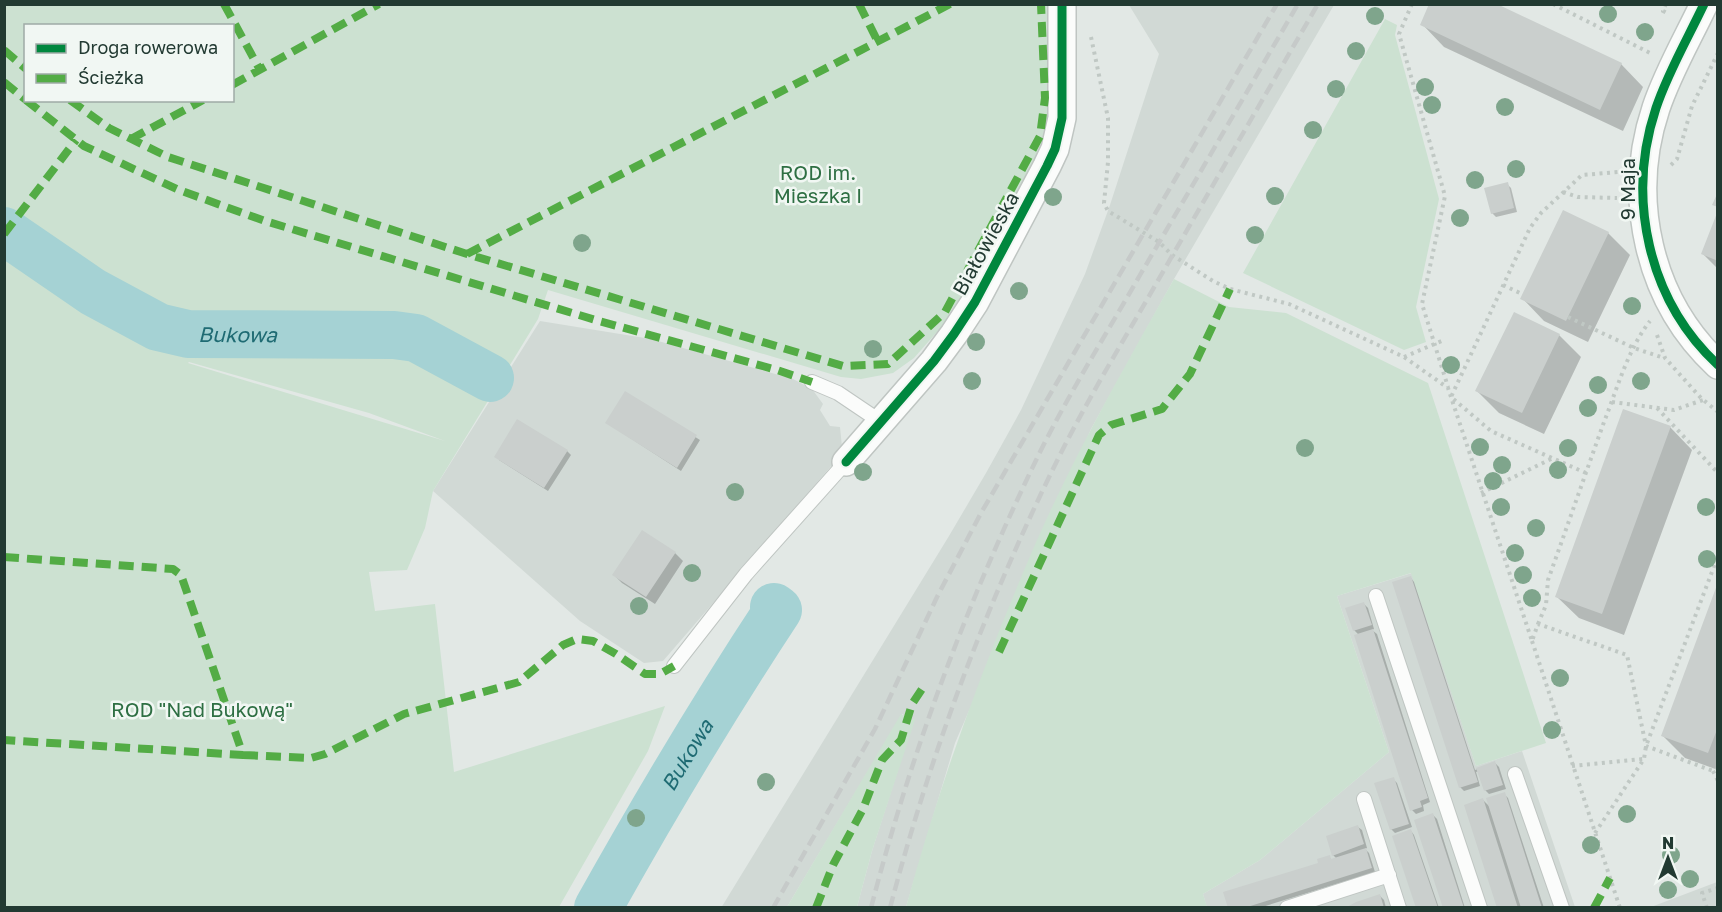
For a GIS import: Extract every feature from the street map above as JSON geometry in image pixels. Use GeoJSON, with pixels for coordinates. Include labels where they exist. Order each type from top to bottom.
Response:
{"type":"FeatureCollection","features":[{"type":"Feature","properties":{"kind":"street","name":"Białowieska"},"geometry":{"type":"LineString","coordinates":[[846,462],[934,361],[975,302],[1055,149],[1062,118],[1062,4]]}},
{"type":"Feature","properties":{"kind":"street","name":"9 Maja"},"geometry":{"type":"LineString","coordinates":[[1704,4],[1674,64],[1652,121],[1654,171],[1643,211],[1647,239],[1659,278],[1693,338],[1718,365]]}},
{"type":"Feature","properties":{"kind":"lane"},"geometry":{"type":"LineString","coordinates":[[812,382],[838,393],[881,422]]}},
{"type":"Feature","properties":{"kind":"lane"},"geometry":{"type":"LineString","coordinates":[[674,666],[746,574],[846,462]]}},
{"type":"Feature","properties":{"kind":"lane"},"geometry":{"type":"LineString","coordinates":[[1376,596],[1480,908]]}},
{"type":"Feature","properties":{"kind":"lane"},"geometry":{"type":"LineString","coordinates":[[1515,774],[1562,908]]}},
{"type":"Feature","properties":{"kind":"lane"},"geometry":{"type":"LineString","coordinates":[[1364,799],[1399,908]]}},
{"type":"Feature","properties":{"kind":"lane"},"geometry":{"type":"LineString","coordinates":[[1287,908],[1389,875]]}},
{"type":"Feature","properties":{"kind":"path"},"geometry":{"type":"LineString","coordinates":[[1412,4],[1399,34],[1445,196],[1422,304],[1481,493],[1620,908]]}},
{"type":"Feature","properties":{"kind":"path"},"geometry":{"type":"LineString","coordinates":[[1553,4],[1674,64]]}},
{"type":"Feature","properties":{"kind":"path"},"geometry":{"type":"LineString","coordinates":[[1090,35],[1108,118],[1108,162],[1104,203],[1108,211],[1160,242],[1172,255],[1220,285],[1289,304],[1404,357],[1448,388]]}},
{"type":"Feature","properties":{"kind":"path"},"geometry":{"type":"LineString","coordinates":[[1451,397],[1530,228],[1541,213],[1582,175],[1654,171],[1677,159],[1684,127],[1692,106],[1718,53]]}},
{"type":"Feature","properties":{"kind":"path"},"geometry":{"type":"LineString","coordinates":[[1563,192],[1578,197],[1618,198]]}},
{"type":"Feature","properties":{"kind":"path"},"geometry":{"type":"LineString","coordinates":[[1503,285],[1522,294]]}},
{"type":"Feature","properties":{"kind":"path"},"geometry":{"type":"LineString","coordinates":[[1532,641],[1546,605],[1548,580],[1612,402],[1634,348],[1642,330],[1650,320],[1673,306]]}},
{"type":"Feature","properties":{"kind":"path"},"geometry":{"type":"LineString","coordinates":[[1568,317],[1634,348],[1665,358],[1702,400],[1718,412]]}},
{"type":"Feature","properties":{"kind":"path"},"geometry":{"type":"LineString","coordinates":[[1404,357],[1444,340]]}},
{"type":"Feature","properties":{"kind":"path"},"geometry":{"type":"LineString","coordinates":[[1451,397],[1491,431],[1586,473]]}},
{"type":"Feature","properties":{"kind":"path"},"geometry":{"type":"LineString","coordinates":[[1612,402],[1674,410],[1702,400]]}},
{"type":"Feature","properties":{"kind":"path"},"geometry":{"type":"LineString","coordinates":[[1656,408],[1718,473]]}},
{"type":"Feature","properties":{"kind":"path"},"geometry":{"type":"LineString","coordinates":[[1481,493],[1554,458]]}},
{"type":"Feature","properties":{"kind":"path"},"geometry":{"type":"LineString","coordinates":[[1595,833],[1644,759],[1646,746],[1718,556]]}},
{"type":"Feature","properties":{"kind":"path"},"geometry":{"type":"LineString","coordinates":[[1538,624],[1627,655],[1646,746]]}},
{"type":"Feature","properties":{"kind":"path"},"geometry":{"type":"LineString","coordinates":[[1646,746],[1715,770],[1718,781]]}},
{"type":"Feature","properties":{"kind":"path"},"geometry":{"type":"LineString","coordinates":[[1572,766],[1644,759]]}},
{"type":"Feature","properties":{"kind":"path"},"geometry":{"type":"LineString","coordinates":[[1707,908],[1702,893],[1718,888]]}},
{"type":"Feature","properties":{"kind":"shaded area"},"geometry":{"type":"Polygon","coordinates":[[[1129,5],[1334,5],[1174,279],[1091,429],[955,743],[906,907],[857,907],[872,851],[914,720],[902,714],[787,907],[721,908],[986,473],[1021,410],[1085,274],[1159,54],[1129,5]]]}},
{"type":"Feature","properties":{"kind":"shaded area"},"geometry":{"type":"Polygon","coordinates":[[[540,321],[651,339],[793,379],[812,389],[823,404],[820,410],[830,426],[840,427],[842,447],[839,457],[663,661],[644,663],[580,621],[433,491],[540,321]]]}},
{"type":"Feature","properties":{"kind":"shaded area"},"geometry":{"type":"Polygon","coordinates":[[[1412,573],[1476,766],[1522,751],[1575,907],[1207,908],[1203,894],[1260,860],[1389,752],[1337,596],[1412,573]]]}},
{"type":"Feature","properties":{"kind":"shaded area"},"geometry":{"type":"Polygon","coordinates":[[[1717,882],[1717,907],[1651,907],[1717,882]]]}},
{"type":"Feature","properties":{"kind":"green space"},"geometry":{"type":"Polygon","coordinates":[[[5,5],[1050,5],[1056,98],[1038,163],[951,316],[914,358],[893,373],[861,379],[841,377],[548,290],[538,319],[433,491],[425,528],[407,570],[369,572],[375,611],[435,604],[454,772],[665,706],[648,751],[559,907],[5,907],[5,5]],[[189,362],[188,363],[445,441],[369,413],[189,362]]]}},
{"type":"Feature","properties":{"kind":"green space"},"geometry":{"type":"Polygon","coordinates":[[[1385,19],[1397,25],[1395,35],[1439,199],[1416,307],[1426,342],[1404,350],[1243,273],[1385,19]]]}},
{"type":"Feature","properties":{"kind":"green space"},"geometry":{"type":"Polygon","coordinates":[[[1174,279],[1229,307],[1286,313],[1428,383],[1546,743],[1476,766],[1411,573],[1337,596],[1389,752],[1260,860],[1203,894],[1207,907],[906,907],[919,860],[965,721],[999,630],[1037,540],[1085,440],[1174,279]]]}},
{"type":"Feature","properties":{"kind":"green space"},"geometry":{"type":"Polygon","coordinates":[[[901,714],[915,720],[872,851],[857,907],[787,907],[901,714]]]}},
{"type":"Feature","properties":{"kind":"building"},"geometry":{"type":"Polygon","coordinates":[[[1429,4],[1497,4],[1622,63],[1600,110],[1420,25],[1429,4]]]}},
{"type":"Feature","properties":{"kind":"building"},"geometry":{"type":"Polygon","coordinates":[[[1508,182],[1514,208],[1491,214],[1484,188],[1508,182]]]}},
{"type":"Feature","properties":{"kind":"building"},"geometry":{"type":"Polygon","coordinates":[[[1718,192],[1718,207],[1712,205],[1718,192]]]}},
{"type":"Feature","properties":{"kind":"building"},"geometry":{"type":"Polygon","coordinates":[[[1563,210],[1609,232],[1566,321],[1520,299],[1563,210]]]}},
{"type":"Feature","properties":{"kind":"building"},"geometry":{"type":"Polygon","coordinates":[[[1718,213],[1718,261],[1701,254],[1718,213]]]}},
{"type":"Feature","properties":{"kind":"building"},"geometry":{"type":"Polygon","coordinates":[[[1514,312],[1560,334],[1522,413],[1475,391],[1514,312]]]}},
{"type":"Feature","properties":{"kind":"building"},"geometry":{"type":"Polygon","coordinates":[[[625,391],[697,435],[677,468],[605,423],[625,391]]]}},
{"type":"Feature","properties":{"kind":"building"},"geometry":{"type":"Polygon","coordinates":[[[1623,409],[1671,426],[1602,614],[1555,597],[1623,409]]]}},
{"type":"Feature","properties":{"kind":"building"},"geometry":{"type":"Polygon","coordinates":[[[517,419],[568,450],[544,488],[494,457],[517,419]]]}},
{"type":"Feature","properties":{"kind":"building"},"geometry":{"type":"Polygon","coordinates":[[[642,530],[676,552],[646,597],[612,575],[642,530]]]}},
{"type":"Feature","properties":{"kind":"building"},"geometry":{"type":"Polygon","coordinates":[[[1411,576],[1478,782],[1459,788],[1392,582],[1411,576]]]}},
{"type":"Feature","properties":{"kind":"building"},"geometry":{"type":"Polygon","coordinates":[[[1717,585],[1718,727],[1708,753],[1661,736],[1717,585]]]}},
{"type":"Feature","properties":{"kind":"building"},"geometry":{"type":"Polygon","coordinates":[[[1364,602],[1372,625],[1353,631],[1345,608],[1364,602]]]}},
{"type":"Feature","properties":{"kind":"building"},"geometry":{"type":"Polygon","coordinates":[[[1373,629],[1428,798],[1420,801],[1422,807],[1410,811],[1354,635],[1373,629]]]}},
{"type":"Feature","properties":{"kind":"building"},"geometry":{"type":"Polygon","coordinates":[[[1495,761],[1503,785],[1484,791],[1476,768],[1495,761]]]}},
{"type":"Feature","properties":{"kind":"building"},"geometry":{"type":"Polygon","coordinates":[[[1394,777],[1409,824],[1390,830],[1374,783],[1394,777]]]}},
{"type":"Feature","properties":{"kind":"building"},"geometry":{"type":"Polygon","coordinates":[[[1505,792],[1542,908],[1521,908],[1486,798],[1505,792]]]}},
{"type":"Feature","properties":{"kind":"building"},"geometry":{"type":"Polygon","coordinates":[[[1483,798],[1518,908],[1497,908],[1464,805],[1483,798]]]}},
{"type":"Feature","properties":{"kind":"building"},"geometry":{"type":"Polygon","coordinates":[[[1433,813],[1464,908],[1443,908],[1414,820],[1433,813]]]}},
{"type":"Feature","properties":{"kind":"building"},"geometry":{"type":"Polygon","coordinates":[[[1358,825],[1364,844],[1332,856],[1326,836],[1358,825]]]}},
{"type":"Feature","properties":{"kind":"building"},"geometry":{"type":"Polygon","coordinates":[[[1411,829],[1438,908],[1416,908],[1392,836],[1411,829]]]}},
{"type":"Feature","properties":{"kind":"building"},"geometry":{"type":"Polygon","coordinates":[[[1366,848],[1372,868],[1244,908],[1228,908],[1223,892],[1318,863],[1317,859],[1330,855],[1331,859],[1366,848]]]}},
{"type":"Feature","properties":{"kind":"building"},"geometry":{"type":"Polygon","coordinates":[[[1380,894],[1384,908],[1345,908],[1356,902],[1380,894]]]}},
{"type":"Feature","properties":{"kind":"waterway","name":"Bukowa"},"geometry":{"type":"LineString","coordinates":[[4,231],[93,292],[158,327],[188,334],[394,335],[416,338],[490,378]]}},
{"type":"Feature","properties":{"kind":"waterway","name":"Bukowa"},"geometry":{"type":"LineString","coordinates":[[598,908],[685,757],[778,610],[774,607]]}},
{"type":"Feature","properties":{"kind":"railway"},"geometry":{"type":"LineString","coordinates":[[773,908],[875,729],[937,597],[981,513],[1277,4]]}},
{"type":"Feature","properties":{"kind":"railway"},"geometry":{"type":"LineString","coordinates":[[871,908],[905,790],[944,674],[1015,505],[1041,450],[1077,384],[1298,4]]}},
{"type":"Feature","properties":{"kind":"railway"},"geometry":{"type":"LineString","coordinates":[[890,908],[941,739],[982,630],[1028,522],[1090,398],[1318,4]]}},
{"type":"Feature","properties":{"kind":"marked path"},"geometry":{"type":"LineString","coordinates":[[224,4],[260,70]]}},
{"type":"Feature","properties":{"kind":"marked path"},"geometry":{"type":"LineString","coordinates":[[234,84],[379,4]]}},
{"type":"Feature","properties":{"kind":"marked path"},"geometry":{"type":"LineString","coordinates":[[859,4],[878,42]]}},
{"type":"Feature","properties":{"kind":"marked path"},"geometry":{"type":"LineString","coordinates":[[467,254],[950,4]]}},
{"type":"Feature","properties":{"kind":"marked path"},"geometry":{"type":"LineString","coordinates":[[73,102],[109,128],[168,157],[467,254],[843,366],[888,364],[945,312],[1040,136],[1045,98],[1041,4]]}},
{"type":"Feature","properties":{"kind":"marked path"},"geometry":{"type":"LineString","coordinates":[[4,50],[24,67]]}},
{"type":"Feature","properties":{"kind":"marked path"},"geometry":{"type":"LineString","coordinates":[[4,82],[24,98]]}},
{"type":"Feature","properties":{"kind":"marked path"},"geometry":{"type":"LineString","coordinates":[[29,102],[84,146],[179,190],[265,221],[812,382]]}},
{"type":"Feature","properties":{"kind":"marked path"},"geometry":{"type":"LineString","coordinates":[[131,139],[199,102]]}},
{"type":"Feature","properties":{"kind":"marked path"},"geometry":{"type":"LineString","coordinates":[[4,234],[76,140]]}},
{"type":"Feature","properties":{"kind":"marked path"},"geometry":{"type":"LineString","coordinates":[[999,652],[1099,435],[1111,425],[1162,409],[1190,374],[1230,289]]}},
{"type":"Feature","properties":{"kind":"marked path"},"geometry":{"type":"LineString","coordinates":[[4,557],[173,569],[181,575],[243,755],[4,740]]}},
{"type":"Feature","properties":{"kind":"marked path"},"geometry":{"type":"LineString","coordinates":[[243,755],[311,758],[325,754],[404,714],[519,682],[563,645],[577,639],[593,641],[645,674],[660,674],[674,666]]}},
{"type":"Feature","properties":{"kind":"marked path"},"geometry":{"type":"LineString","coordinates":[[816,908],[833,865],[863,809],[882,760],[901,740],[912,704],[922,689]]}},
{"type":"Feature","properties":{"kind":"marked path"},"geometry":{"type":"LineString","coordinates":[[1594,908],[1610,878]]}},
{"type":"Feature","properties":{"kind":"cycle path"},"geometry":{"type":"LineString","coordinates":[[846,462],[934,361],[954,334],[975,302],[1047,166],[1055,149],[1062,118],[1062,4]]}},
{"type":"Feature","properties":{"kind":"cycle path"},"geometry":{"type":"LineString","coordinates":[[1704,4],[1672,68],[1656,108],[1647,142],[1643,177],[1644,212],[1650,246],[1660,279],[1675,310],[1694,339],[1718,365]]}},
{"type":"Feature","properties":{"kind":"park label","name":"ROD im. Mieszka I"},"geometry":{"type":"Point","coordinates":[818,184]}},
{"type":"Feature","properties":{"kind":"park label","name":"ROD \"Nad Bukową\""},"geometry":{"type":"Point","coordinates":[202,709]}}]}
